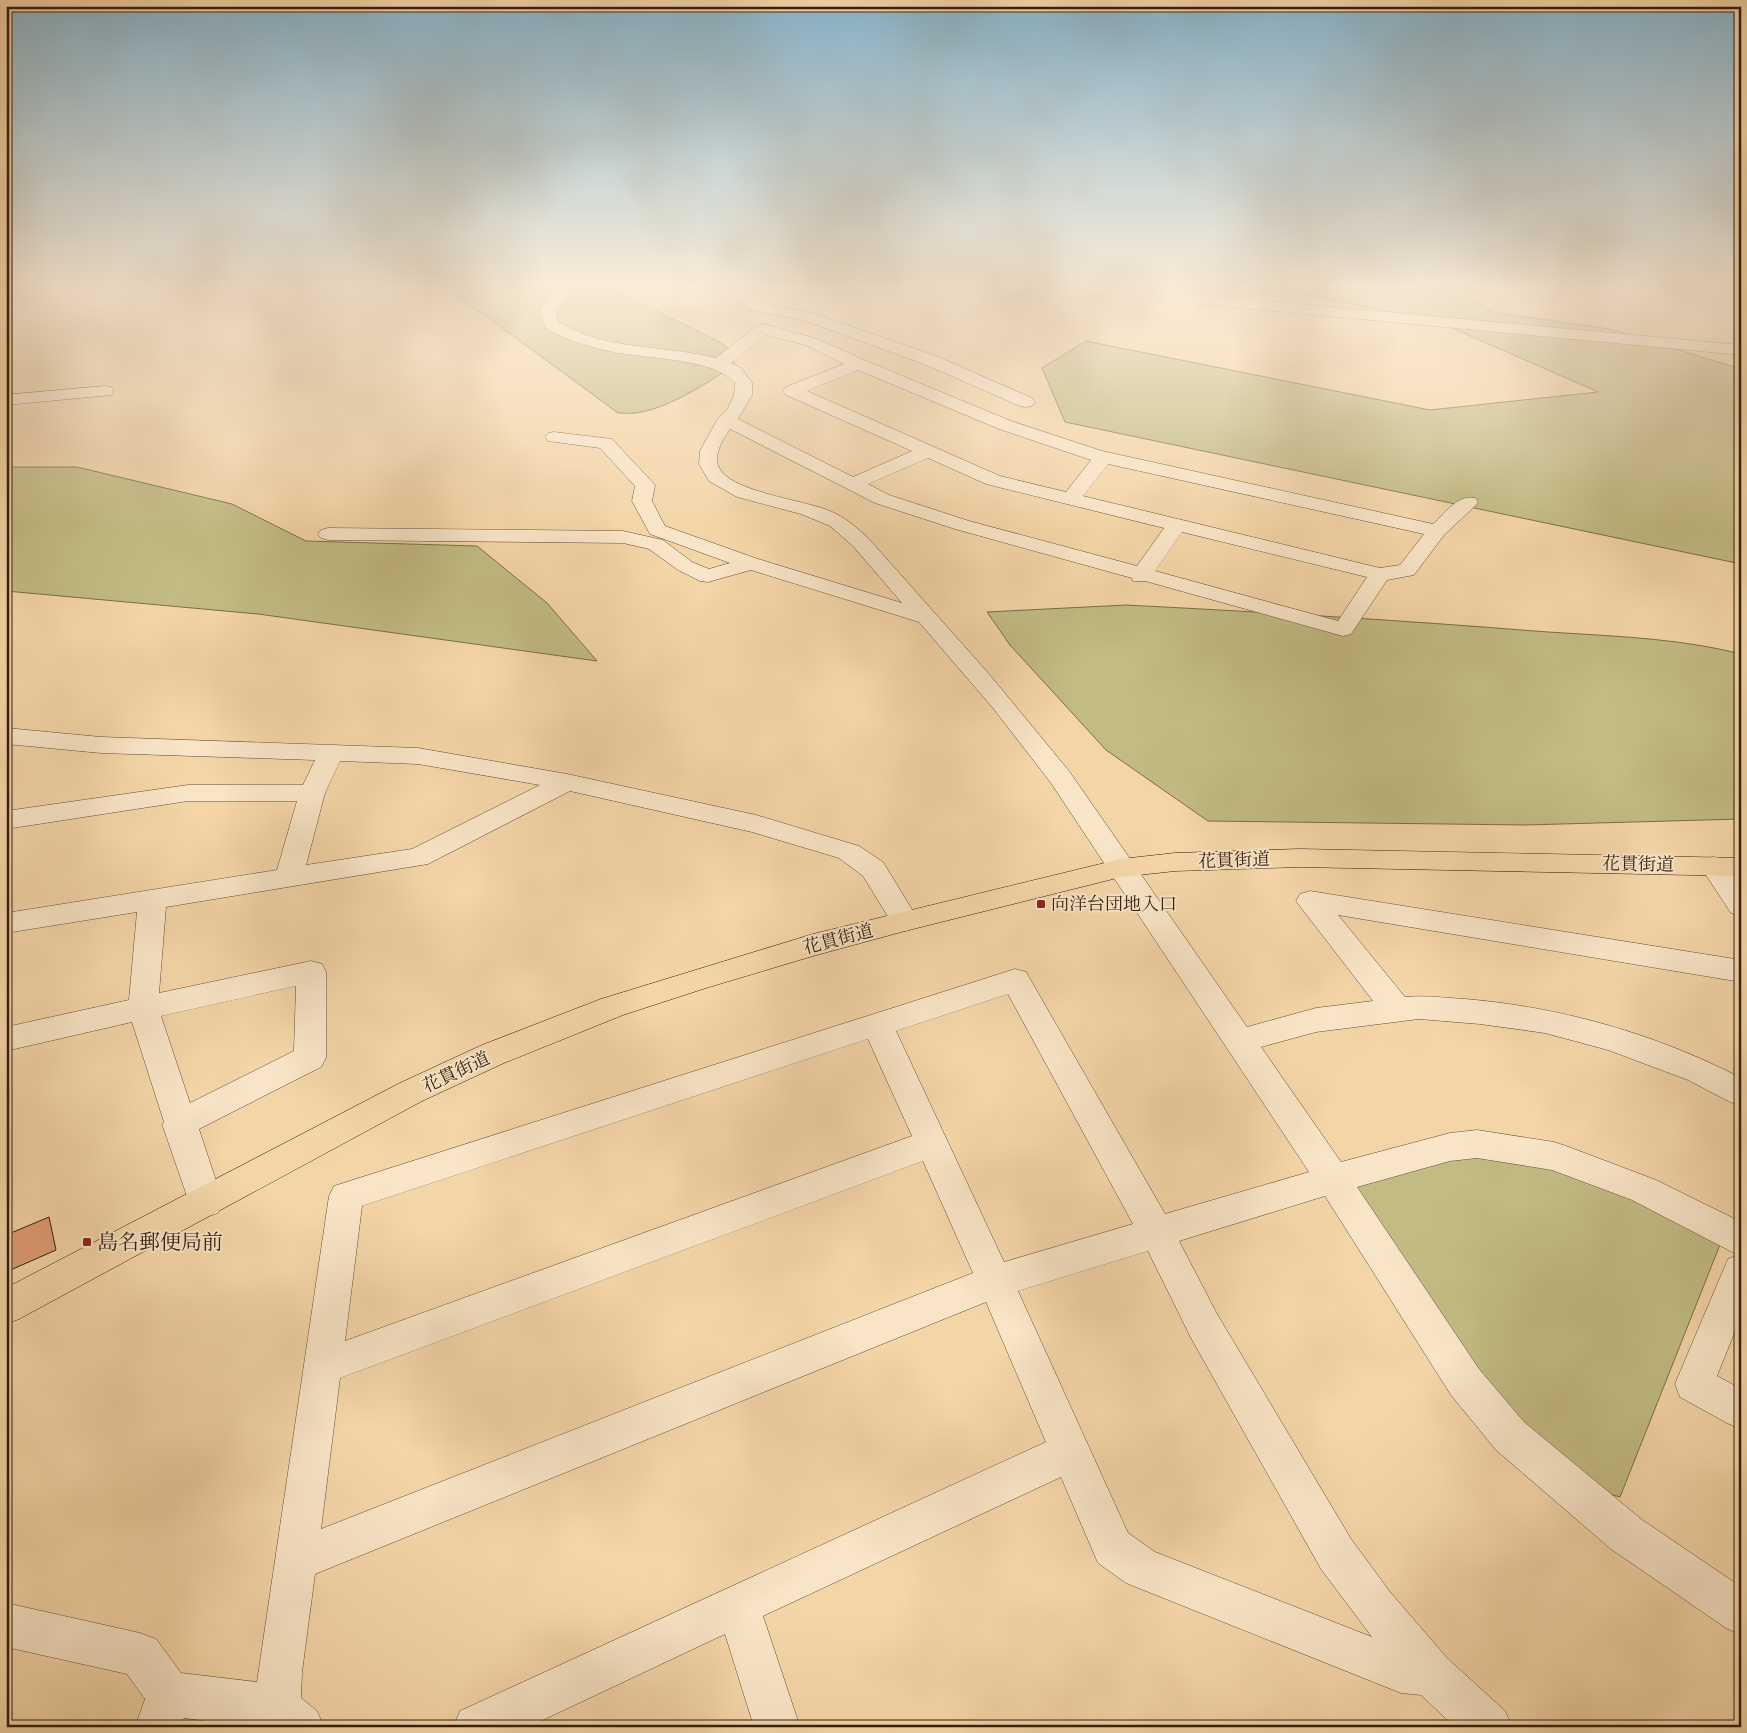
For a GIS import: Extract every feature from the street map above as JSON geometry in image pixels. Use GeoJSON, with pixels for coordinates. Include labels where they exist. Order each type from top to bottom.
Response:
{"type":"FeatureCollection","features":[{"type":"Feature","properties":{"kind":"highway","name":"花貫街道"},"geometry":{"type":"LineString","coordinates":[[6,1307],[411,1092],[493,1054],[612,1008],[664,991],[813,945],[905,921],[1121,868],[1175,862],[1300,858],[1728,866]]}},
{"type":"Feature","properties":{"kind":"street"},"geometry":{"type":"LineString","coordinates":[[729,369],[744,379],[746,385],[744,395],[726,420],[709,451],[707,463],[715,476],[749,494],[836,521],[850,532],[928,618],[1025,731],[1060,777],[1333,1179],[1465,1382],[1510,1436],[1626,1534],[1741,1613]]}},
{"type":"Feature","properties":{"kind":"street"},"geometry":{"type":"LineString","coordinates":[[846,369],[792,391],[993,480],[1380,574],[1407,571],[1436,531],[1468,502]]}},
{"type":"Feature","properties":{"kind":"street"},"geometry":{"type":"LineString","coordinates":[[870,369],[1005,425],[1104,457],[1436,531]]}},
{"type":"Feature","properties":{"kind":"street"},"geometry":{"type":"LineString","coordinates":[[950,369],[1026,402]]}},
{"type":"Feature","properties":{"kind":"street"},"geometry":{"type":"LineString","coordinates":[[6,400],[105,391]]}},
{"type":"Feature","properties":{"kind":"street"},"geometry":{"type":"LineString","coordinates":[[726,420],[882,499],[962,525],[1141,576],[1343,629],[1380,574]]}},
{"type":"Feature","properties":{"kind":"street"},"geometry":{"type":"LineString","coordinates":[[554,437],[606,443],[645,484],[642,501],[657,530],[750,563],[928,618]]}},
{"type":"Feature","properties":{"kind":"street"},"geometry":{"type":"LineString","coordinates":[[852,484],[928,450]]}},
{"type":"Feature","properties":{"kind":"street"},"geometry":{"type":"LineString","coordinates":[[1070,499],[1104,457]]}},
{"type":"Feature","properties":{"kind":"street"},"geometry":{"type":"LineString","coordinates":[[1141,576],[1176,524]]}},
{"type":"Feature","properties":{"kind":"street"},"geometry":{"type":"LineString","coordinates":[[328,534],[623,537],[656,544],[685,566],[708,576],[750,563]]}},
{"type":"Feature","properties":{"kind":"street"},"geometry":{"type":"LineString","coordinates":[[6,736],[101,745],[418,756],[567,782],[756,824],[849,852],[873,869],[905,921]]}},
{"type":"Feature","properties":{"kind":"street"},"geometry":{"type":"LineString","coordinates":[[289,878],[312,794],[331,753]]}},
{"type":"Feature","properties":{"kind":"street"},"geometry":{"type":"LineString","coordinates":[[6,923],[418,857],[567,782]]}},
{"type":"Feature","properties":{"kind":"street"},"geometry":{"type":"LineString","coordinates":[[6,820],[188,793],[312,794]]}},
{"type":"Feature","properties":{"kind":"street"},"geometry":{"type":"LineString","coordinates":[[1728,866],[1741,906]]}},
{"type":"Feature","properties":{"kind":"street"},"geometry":{"type":"LineString","coordinates":[[152,900],[143,1008],[179,1124],[206,1202]]}},
{"type":"Feature","properties":{"kind":"street"},"geometry":{"type":"LineString","coordinates":[[1397,1009],[1310,901],[1741,971]]}},
{"type":"Feature","properties":{"kind":"street"},"geometry":{"type":"LineString","coordinates":[[6,1039],[311,972],[310,1058],[179,1124]]}},
{"type":"Feature","properties":{"kind":"street"},"geometry":{"type":"LineString","coordinates":[[6,1625],[140,1655],[163,1711],[290,1717],[280,1672],[346,1196],[1015,980],[1157,1233],[1204,1326],[1336,1554],[1374,1607],[1431,1674],[1489,1727]]}},
{"type":"Feature","properties":{"kind":"street"},"geometry":{"type":"LineString","coordinates":[[1240,1041],[1316,1020],[1397,1009],[1419,1007],[1480,1012],[1545,1021],[1614,1038],[1698,1071],[1741,1093]]}},
{"type":"Feature","properties":{"kind":"street"},"geometry":{"type":"LineString","coordinates":[[877,1024],[995,1281],[1113,1548],[1142,1568],[1401,1671],[1431,1674]]}},
{"type":"Feature","properties":{"kind":"street"},"geometry":{"type":"LineString","coordinates":[[322,1367],[932,1143]]}},
{"type":"Feature","properties":{"kind":"street"},"geometry":{"type":"LineString","coordinates":[[296,1560],[995,1281],[1333,1179],[1450,1147],[1477,1144],[1554,1156],[1644,1190],[1741,1240]]}},
{"type":"Feature","properties":{"kind":"street"},"geometry":{"type":"LineString","coordinates":[[1741,1270],[1694,1384],[1741,1410]]}},
{"type":"Feature","properties":{"kind":"street"},"geometry":{"type":"LineString","coordinates":[[476,1727],[1070,1452]]}},
{"type":"Feature","properties":{"kind":"street"},"geometry":{"type":"LineString","coordinates":[[738,1606],[777,1727]]}},
{"type":"Feature","properties":{"kind":"shaded area"},"geometry":{"type":"Polygon","coordinates":[[[558,369],[727,369],[702,386],[665,405],[638,413],[618,413],[558,369]]]}},
{"type":"Feature","properties":{"kind":"shaded area"},"geometry":{"type":"Polygon","coordinates":[[[1042,369],[1225,369],[1430,410],[1598,392],[1545,369],[1741,369],[1741,564],[1065,422],[1042,369]]]}},
{"type":"Feature","properties":{"kind":"shaded area"},"geometry":{"type":"Polygon","coordinates":[[[6,467],[77,467],[232,504],[306,541],[477,546],[547,603],[597,661],[258,614],[6,591],[6,467]]]}},
{"type":"Feature","properties":{"kind":"shaded area"},"geometry":{"type":"Polygon","coordinates":[[[1126,605],[1279,613],[1638,638],[1716,648],[1741,654],[1741,819],[1525,825],[1208,821],[1106,750],[1010,645],[987,612],[1126,605]]]}},
{"type":"Feature","properties":{"kind":"shaded area"},"geometry":{"type":"Polygon","coordinates":[[[1518,1150],[1725,1232],[1620,1497],[1562,1481],[1333,1179],[1518,1150]]]}},
{"type":"Feature","properties":{"kind":"building"},"geometry":{"type":"Polygon","coordinates":[[[49,1217],[56,1250],[6,1272],[6,1235],[49,1217]]]}},
{"type":"Feature","properties":{"kind":"place","name":"向洋台団地入口"},"geometry":{"type":"Point","coordinates":[1041,904]}},
{"type":"Feature","properties":{"kind":"place","name":"島名郵便局前"},"geometry":{"type":"Point","coordinates":[87,1242]}}]}
